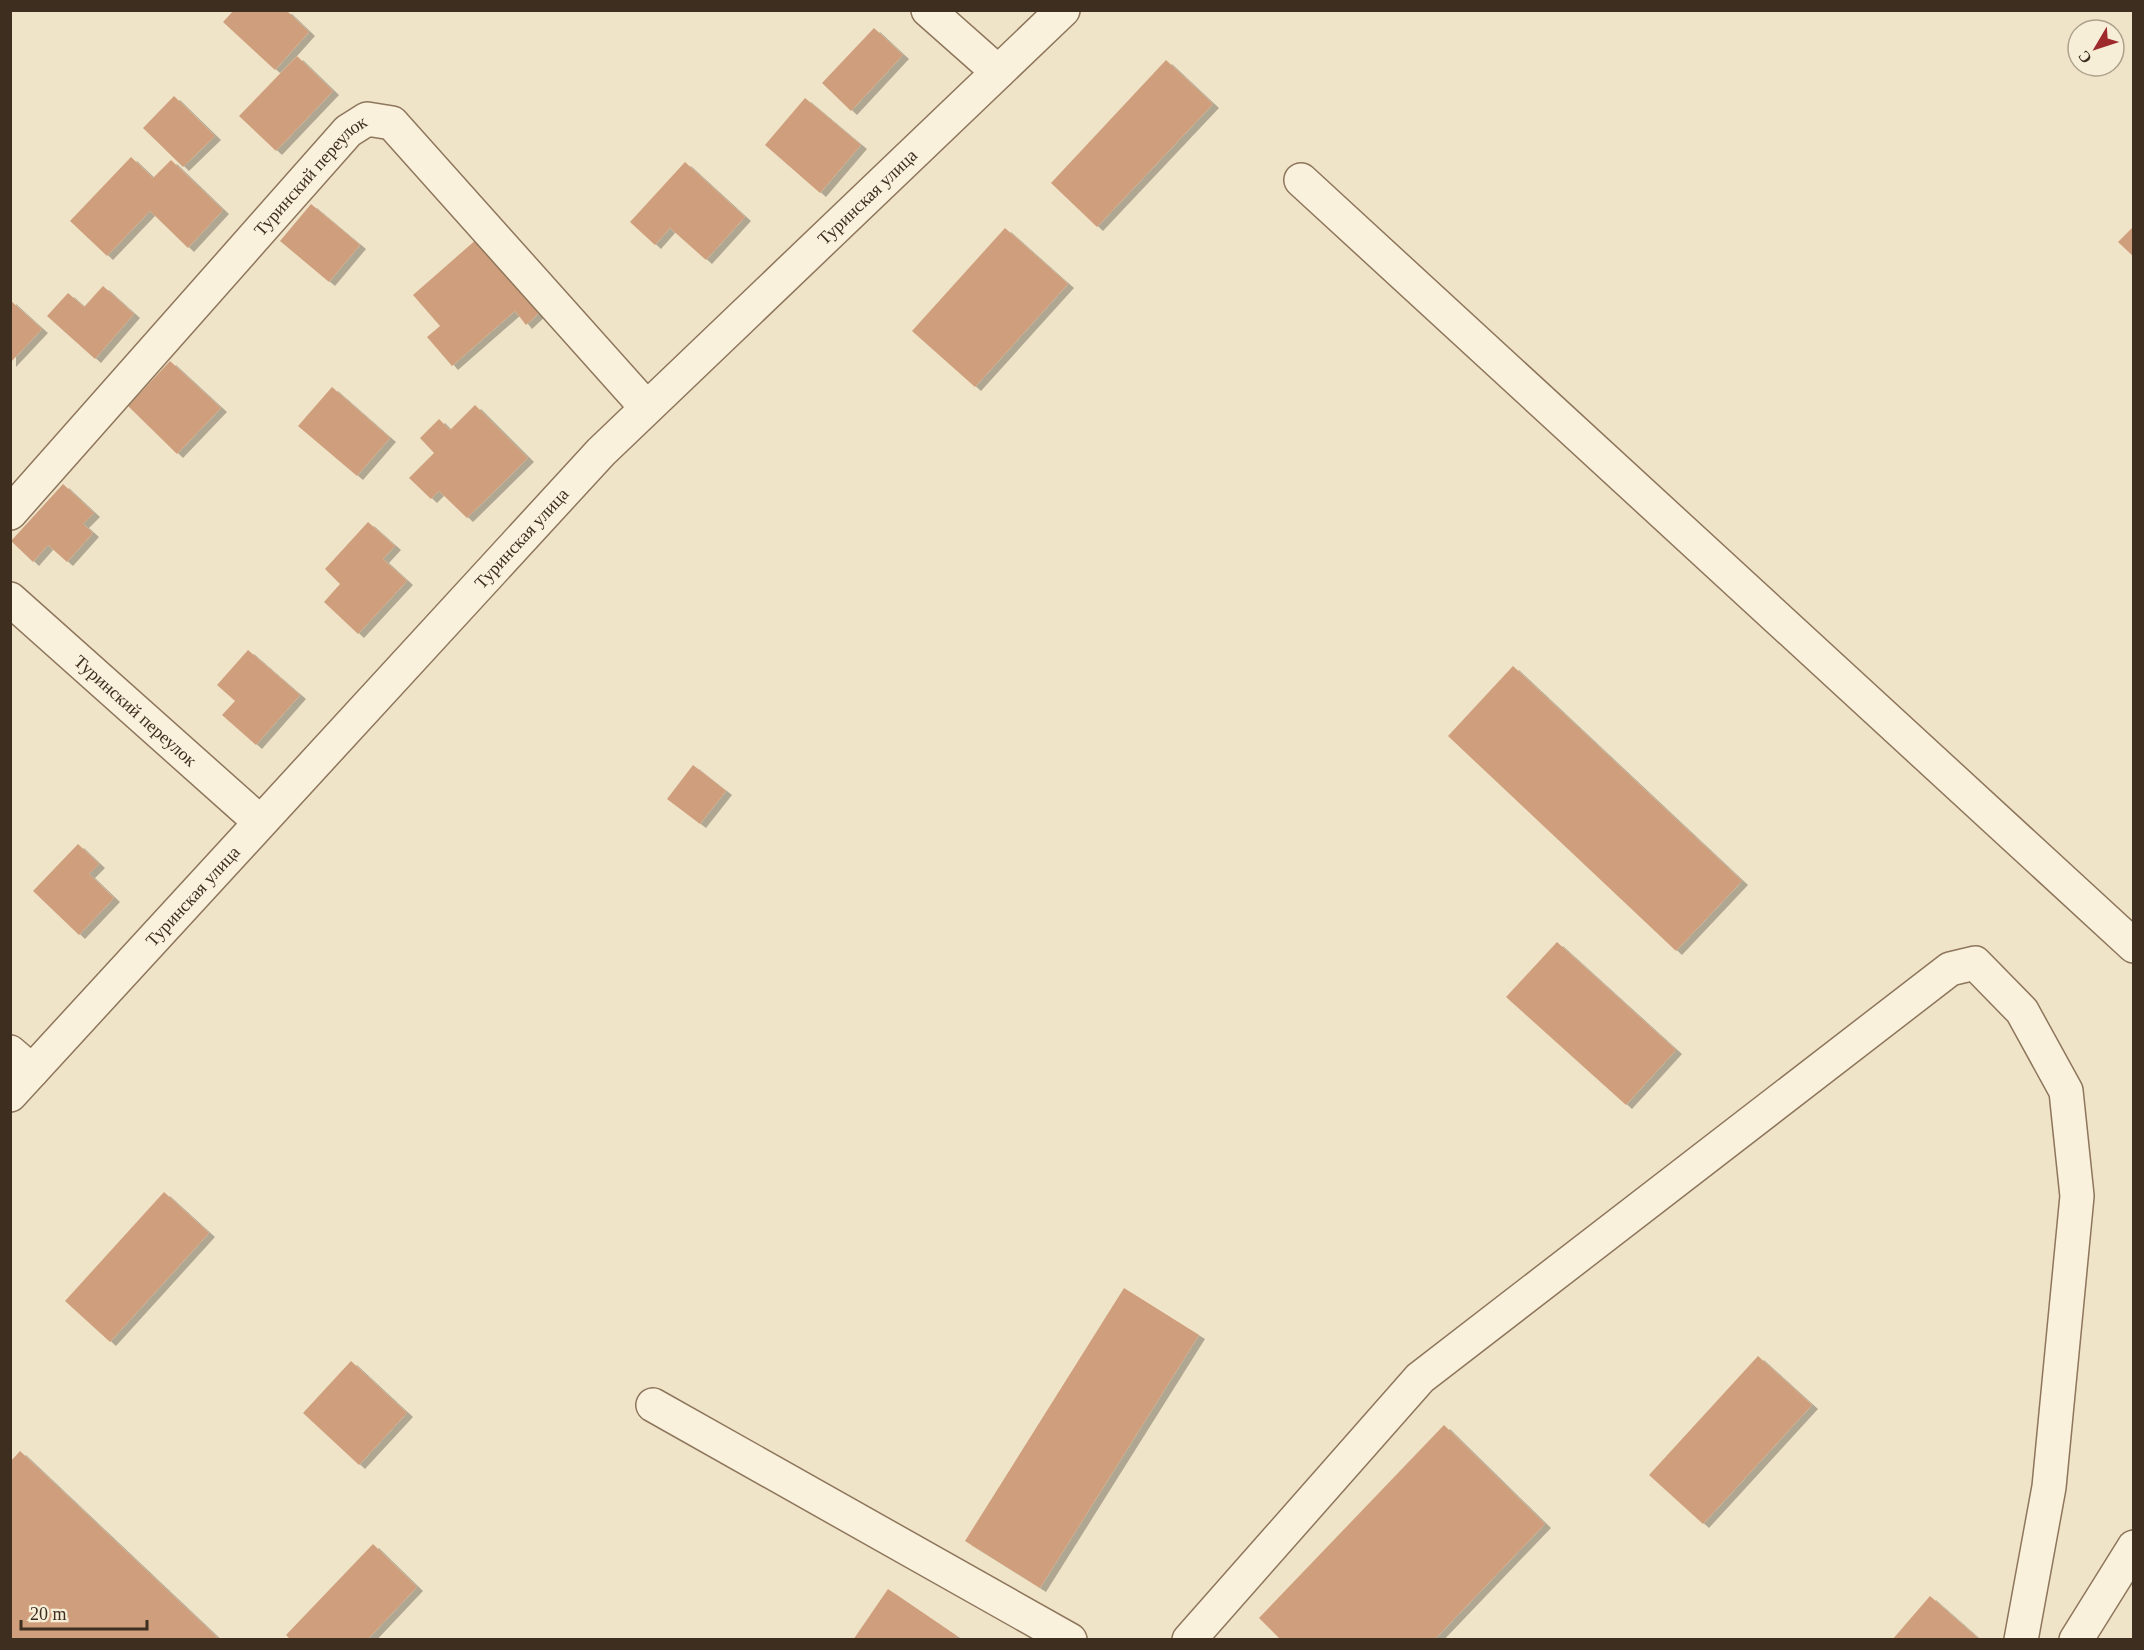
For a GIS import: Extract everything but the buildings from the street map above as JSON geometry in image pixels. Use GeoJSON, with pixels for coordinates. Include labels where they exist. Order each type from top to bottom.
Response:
{"type":"FeatureCollection","features":[{"type":"Feature","properties":{"kind":"street"},"geometry":{"type":"LineString","coordinates":[[928,10],[998,72]]}},
{"type":"Feature","properties":{"kind":"street","name":"Туринская улица"},"geometry":{"type":"LineString","coordinates":[[18,1072],[260,822],[646,407],[1064,10]]}},
{"type":"Feature","properties":{"kind":"street","name":"Туринский переулок"},"geometry":{"type":"LineString","coordinates":[[10,513],[348,131],[367,119],[392,123],[646,407]]}},
{"type":"Feature","properties":{"kind":"street"},"geometry":{"type":"LineString","coordinates":[[1301,180],[2133,946]]}},
{"type":"Feature","properties":{"kind":"street","name":"Туринский переулок"},"geometry":{"type":"LineString","coordinates":[[10,599],[260,822]]}},
{"type":"Feature","properties":{"kind":"street"},"geometry":{"type":"LineString","coordinates":[[1189,1640],[1419,1378],[1950,969],[1974,963],[2022,1011],[2066,1091],[2077,1196],[2049,1487],[2021,1640]]}},
{"type":"Feature","properties":{"kind":"street"},"geometry":{"type":"LineString","coordinates":[[653,1406],[1070,1640]]}},
{"type":"Feature","properties":{"kind":"street"},"geometry":{"type":"LineString","coordinates":[[2076,1640],[2133,1547]]}}]}
